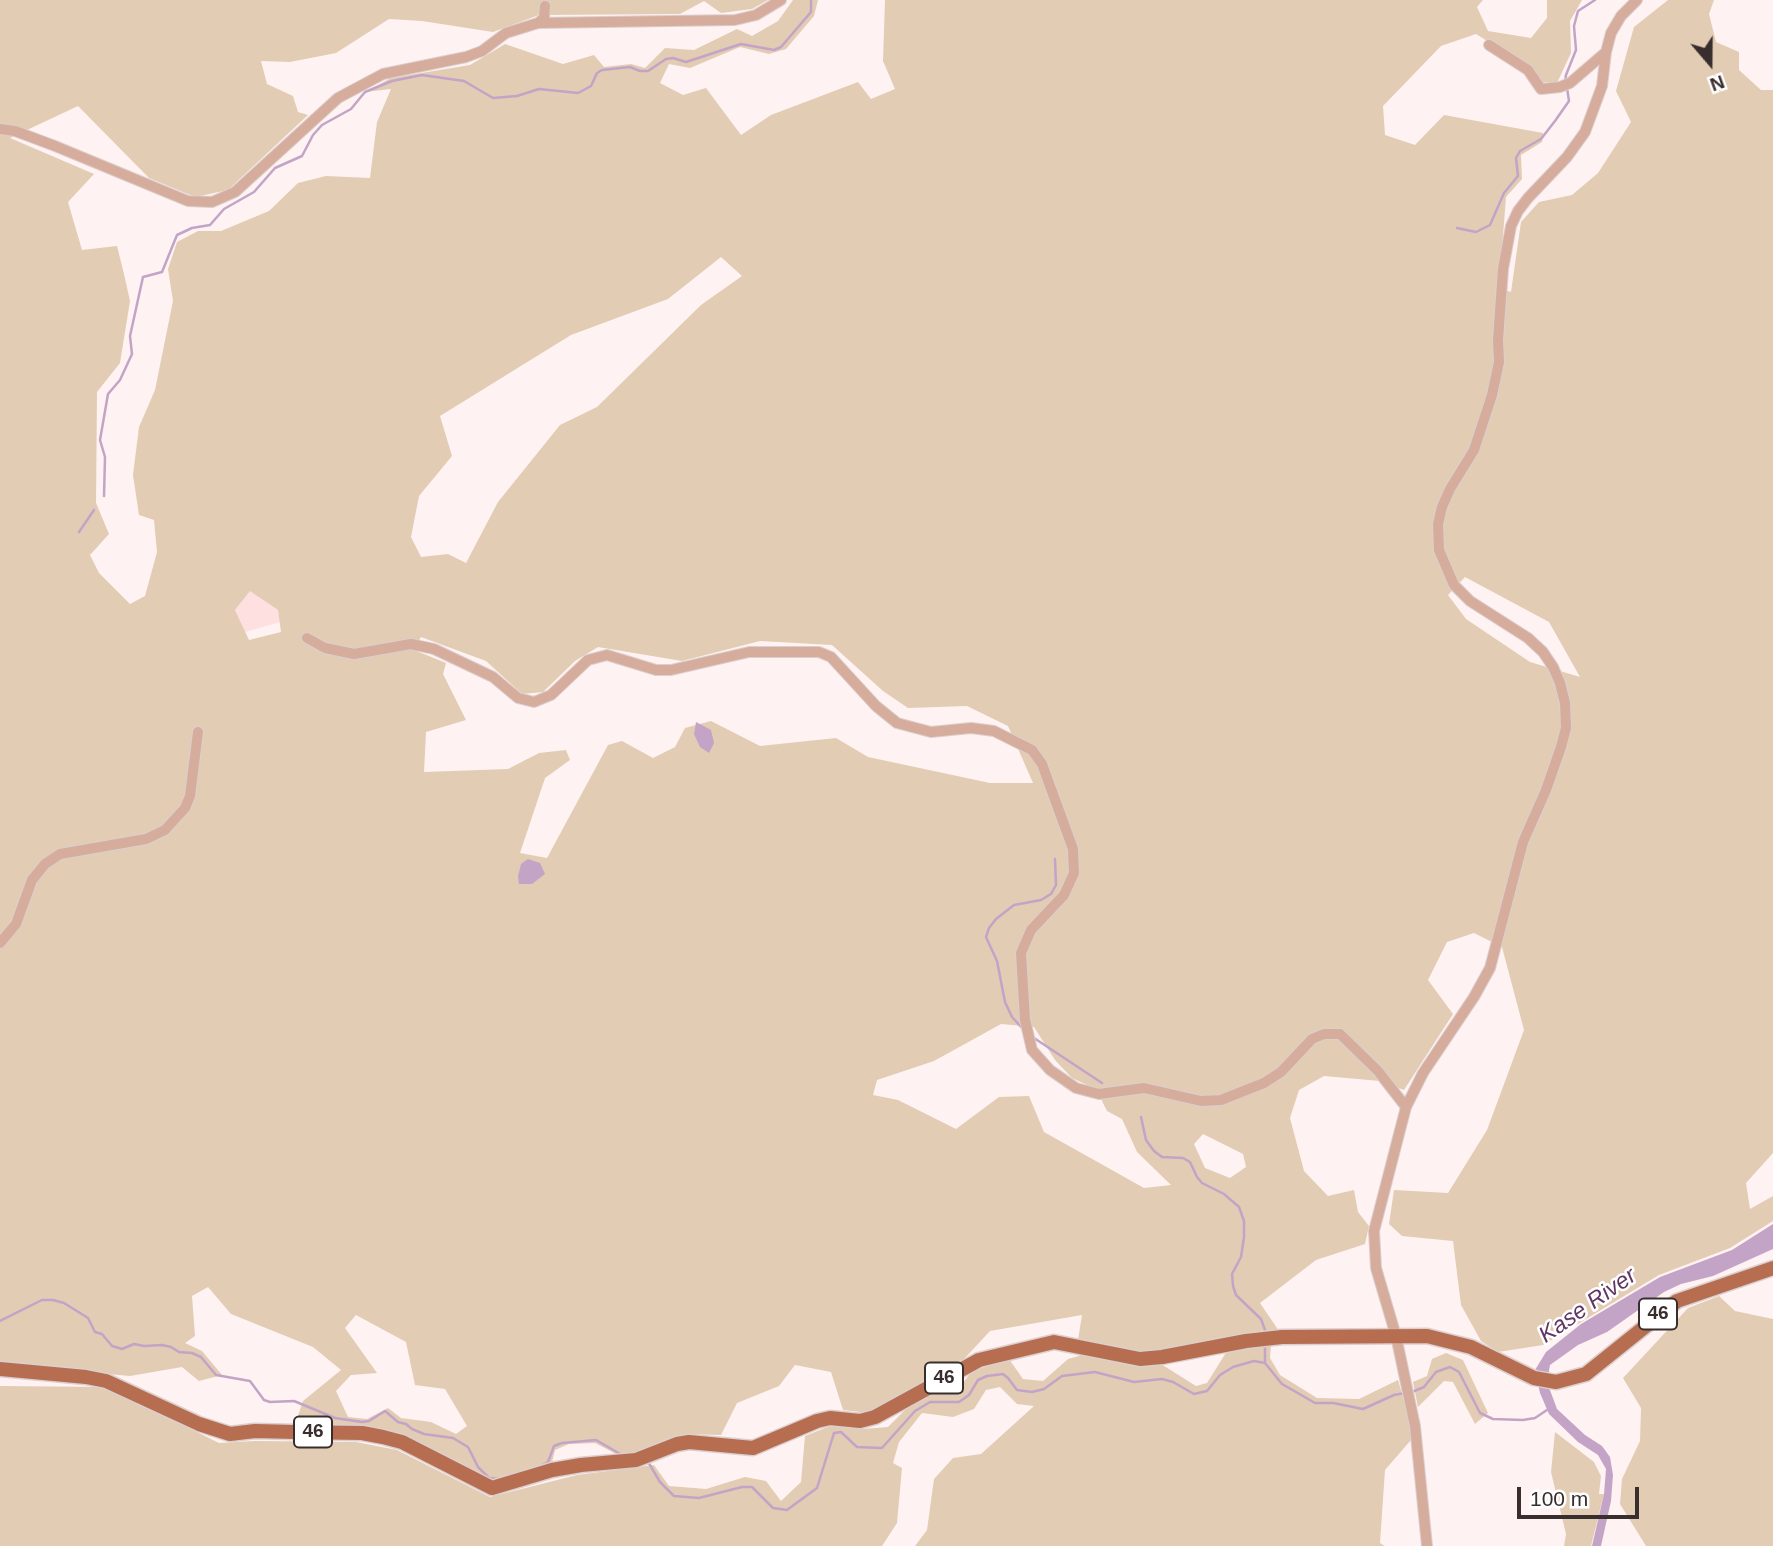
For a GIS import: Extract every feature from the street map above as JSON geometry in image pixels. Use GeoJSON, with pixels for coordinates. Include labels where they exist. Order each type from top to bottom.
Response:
{"type":"FeatureCollection","features":[{"type":"Feature","properties":{"kind":"main road","name":"46"},"geometry":{"type":"LineString","coordinates":[[0,1369],[106,1381],[199,1424],[230,1434],[255,1431],[362,1433],[383,1437],[402,1442],[492,1488],[581,1465],[636,1460],[688,1442],[753,1448],[817,1421],[830,1418],[860,1421],[979,1360],[1054,1342],[1140,1359],[1282,1337],[1442,1338],[1471,1347],[1534,1378],[1556,1382],[1586,1374],[1677,1301],[1773,1268]]}},
{"type":"Feature","properties":{"kind":"street"},"geometry":{"type":"LineString","coordinates":[[0,128],[55,146],[188,201],[212,202],[235,192],[338,98],[383,74],[466,57],[482,51],[506,33],[538,23],[735,20],[764,11],[781,0]]}},
{"type":"Feature","properties":{"kind":"street"},"geometry":{"type":"LineString","coordinates":[[1427,1546],[1419,1451],[1396,1336],[1376,1268],[1374,1231],[1406,1107],[1423,1073],[1474,997],[1490,968],[1523,842],[1554,769],[1566,728],[1565,703],[1553,667],[1543,652],[1528,638],[1470,601],[1454,585],[1439,550],[1438,524],[1450,489],[1474,450],[1492,395],[1499,362],[1503,269],[1511,226],[1528,198],[1567,157],[1585,132],[1598,102],[1611,33],[1637,0]]}},
{"type":"Feature","properties":{"kind":"street"},"geometry":{"type":"LineString","coordinates":[[538,23],[544,18],[545,5]]}},
{"type":"Feature","properties":{"kind":"street"},"geometry":{"type":"LineString","coordinates":[[1489,45],[1528,70],[1541,89],[1565,85],[1606,52]]}},
{"type":"Feature","properties":{"kind":"street"},"geometry":{"type":"LineString","coordinates":[[307,638],[325,648],[354,654],[411,644],[434,649],[494,677],[518,698],[534,702],[551,695],[588,660],[607,655],[656,670],[671,670],[750,652],[819,652],[831,657],[876,706],[897,723],[930,732],[971,728],[994,731],[1032,750],[1042,764],[1073,849],[1074,873],[1063,895],[1031,930],[1021,953],[1025,1020],[1032,1050],[1051,1070],[1076,1088],[1100,1094],[1144,1088],[1201,1101],[1221,1100],[1264,1083],[1280,1072],[1312,1039],[1324,1034],[1340,1034],[1378,1071],[1406,1107]]}},
{"type":"Feature","properties":{"kind":"street"},"geometry":{"type":"LineString","coordinates":[[0,943],[16,924],[32,880],[44,864],[60,854],[146,839],[165,830],[185,808],[190,796],[198,732]]}},
{"type":"Feature","properties":{"kind":"shaded area"},"geometry":{"type":"Polygon","coordinates":[[[0,0],[768,0],[752,9],[721,13],[704,1],[680,14],[539,15],[493,32],[422,21],[389,19],[336,53],[290,62],[261,61],[267,84],[293,96],[298,112],[308,115],[228,190],[195,197],[149,178],[78,106],[10,138],[94,174],[68,202],[82,250],[117,246],[130,301],[120,363],[97,392],[96,503],[109,534],[90,555],[99,573],[130,604],[145,596],[157,552],[154,520],[139,515],[133,475],[139,427],[155,390],[173,301],[168,269],[177,242],[198,231],[221,231],[269,211],[298,183],[326,176],[370,178],[377,122],[391,89],[365,92],[391,78],[470,65],[505,44],[563,64],[594,55],[604,67],[631,64],[645,68],[665,48],[694,50],[737,29],[752,36],[778,21],[793,0],[818,0],[814,16],[786,49],[769,54],[740,47],[690,68],[669,64],[660,83],[683,95],[706,88],[741,135],[771,115],[858,82],[871,99],[895,89],[883,61],[885,0],[1483,0],[1477,7],[1488,31],[1531,38],[1547,18],[1547,0],[1582,0],[1570,21],[1571,53],[1557,83],[1543,82],[1529,67],[1476,34],[1441,46],[1383,106],[1385,135],[1415,145],[1444,115],[1543,133],[1542,142],[1521,155],[1522,179],[1506,197],[1499,288],[1511,292],[1521,222],[1539,202],[1572,195],[1598,173],[1631,122],[1616,91],[1634,27],[1668,0],[1714,0],[1709,14],[1716,42],[1739,52],[1739,70],[1761,90],[1773,90],[1773,1153],[1746,1183],[1750,1209],[1773,1196],[1773,1221],[1730,1248],[1659,1275],[1543,1345],[1498,1352],[1481,1341],[1461,1305],[1453,1241],[1402,1236],[1389,1224],[1394,1190],[1448,1193],[1487,1130],[1524,1030],[1502,947],[1474,933],[1447,942],[1428,980],[1453,1014],[1404,1090],[1380,1081],[1324,1076],[1299,1090],[1290,1118],[1304,1171],[1328,1196],[1354,1190],[1358,1212],[1369,1226],[1365,1244],[1316,1260],[1260,1303],[1279,1331],[1145,1354],[1078,1340],[1082,1315],[990,1331],[964,1359],[869,1413],[843,1410],[831,1372],[795,1365],[779,1386],[737,1403],[721,1435],[685,1434],[646,1453],[622,1457],[595,1443],[569,1444],[555,1450],[551,1466],[497,1483],[396,1434],[369,1427],[295,1425],[303,1401],[341,1370],[313,1347],[231,1314],[208,1287],[192,1296],[195,1336],[185,1343],[202,1351],[222,1375],[199,1381],[182,1367],[130,1376],[0,1364],[0,0]],[[721,257],[668,299],[571,335],[440,416],[452,456],[419,496],[411,537],[421,557],[448,554],[466,563],[498,502],[560,425],[597,407],[701,305],[742,276],[721,257]],[[1465,577],[1448,595],[1466,619],[1530,662],[1580,677],[1549,622],[1465,577]],[[250,591],[235,610],[249,640],[281,632],[278,610],[250,591]],[[421,637],[414,650],[446,663],[443,674],[466,720],[426,732],[424,772],[508,769],[539,753],[566,750],[570,760],[545,778],[520,853],[547,858],[608,745],[622,741],[653,758],[675,747],[685,728],[711,721],[760,746],[836,738],[868,757],[990,783],[1033,783],[1008,726],[967,706],[908,708],[883,691],[832,645],[760,641],[682,661],[598,647],[575,661],[543,692],[522,694],[486,661],[421,637]],[[1001,1024],[934,1061],[877,1080],[873,1095],[898,1100],[956,1129],[999,1097],[1029,1096],[1044,1132],[1144,1188],[1171,1185],[1137,1152],[1122,1119],[1107,1111],[1096,1089],[1072,1078],[1055,1060],[1034,1027],[1001,1024]],[[1203,1134],[1194,1144],[1205,1168],[1230,1178],[1246,1167],[1243,1154],[1203,1134]],[[356,1315],[345,1328],[377,1373],[351,1375],[336,1391],[348,1417],[367,1419],[388,1408],[401,1418],[431,1422],[456,1434],[467,1426],[445,1389],[415,1385],[406,1342],[356,1315]]]}},
{"type":"Feature","properties":{"kind":"shaded area"},"geometry":{"type":"Polygon","coordinates":[[[250,590],[278,610],[280,622],[245,632],[235,610],[250,590]]]}},
{"type":"Feature","properties":{"kind":"shaded area"},"geometry":{"type":"Polygon","coordinates":[[[696,722],[711,730],[714,743],[709,753],[700,747],[694,734],[696,722]]]}},
{"type":"Feature","properties":{"kind":"shaded area"},"geometry":{"type":"Polygon","coordinates":[[[528,859],[540,863],[545,874],[532,884],[519,884],[521,864],[528,859]]]}},
{"type":"Feature","properties":{"kind":"shaded area"},"geometry":{"type":"Polygon","coordinates":[[[1773,1224],[1773,1249],[1713,1276],[1681,1284],[1664,1292],[1607,1332],[1578,1345],[1550,1365],[1547,1382],[1557,1409],[1585,1435],[1602,1446],[1610,1457],[1613,1475],[1611,1501],[1601,1546],[1592,1546],[1604,1494],[1606,1469],[1598,1455],[1578,1442],[1549,1414],[1540,1393],[1535,1370],[1546,1352],[1581,1324],[1660,1277],[1732,1250],[1773,1224]]]}},
{"type":"Feature","properties":{"kind":"shaded area"},"geometry":{"type":"Polygon","coordinates":[[[1719,1296],[1735,1311],[1773,1319],[1773,1546],[1646,1546],[1620,1504],[1622,1479],[1640,1441],[1641,1408],[1623,1378],[1688,1308],[1719,1296]]]}},
{"type":"Feature","properties":{"kind":"shaded area"},"geometry":{"type":"Polygon","coordinates":[[[1271,1344],[1270,1358],[1280,1375],[1317,1398],[1359,1399],[1398,1380],[1407,1411],[1411,1440],[1385,1470],[1380,1543],[1385,1546],[915,1546],[927,1530],[934,1479],[953,1458],[981,1454],[1034,1406],[1017,1404],[1000,1387],[986,1390],[974,1409],[953,1417],[922,1413],[899,1442],[893,1463],[902,1468],[897,1523],[882,1546],[0,1546],[0,1386],[106,1387],[219,1443],[356,1442],[397,1450],[490,1497],[577,1475],[654,1465],[669,1486],[706,1489],[745,1477],[766,1481],[781,1501],[801,1482],[805,1436],[830,1426],[863,1429],[888,1427],[908,1407],[933,1393],[960,1387],[972,1371],[1009,1359],[1023,1379],[1043,1381],[1068,1359],[1086,1354],[1161,1364],[1196,1386],[1207,1383],[1227,1351],[1271,1344]]]}},
{"type":"Feature","properties":{"kind":"shaded area"},"geometry":{"type":"Polygon","coordinates":[[[1446,1353],[1463,1360],[1488,1413],[1475,1424],[1453,1382],[1444,1381],[1418,1407],[1413,1382],[1427,1376],[1432,1359],[1446,1353]]]}},
{"type":"Feature","properties":{"kind":"shaded area"},"geometry":{"type":"Polygon","coordinates":[[[1555,1432],[1594,1462],[1601,1476],[1599,1494],[1604,1494],[1591,1546],[1564,1546],[1566,1534],[1551,1472],[1555,1432]]]}},
{"type":"Feature","properties":{"kind":"waterway"},"geometry":{"type":"LineString","coordinates":[[104,496],[105,457],[100,440],[108,394],[120,380],[132,354],[130,336],[143,277],[162,272],[177,235],[192,228],[210,225],[224,209],[254,192],[275,168],[302,156],[313,135],[322,125],[351,109],[365,92],[392,81],[422,75],[464,81],[493,98],[517,96],[539,89],[578,93],[591,86],[597,73],[602,70],[630,67],[648,71],[666,59],[686,62],[741,44],[774,50],[781,47],[811,12],[811,0]]}},
{"type":"Feature","properties":{"kind":"waterway"},"geometry":{"type":"LineString","coordinates":[[1565,82],[1576,50],[1574,26],[1578,11],[1595,0]]}},
{"type":"Feature","properties":{"kind":"waterway"},"geometry":{"type":"LineString","coordinates":[[1457,228],[1476,232],[1490,225],[1504,193],[1518,176],[1516,158],[1520,151],[1541,139],[1555,121],[1569,101],[1567,88]]}},
{"type":"Feature","properties":{"kind":"waterway"},"geometry":{"type":"LineString","coordinates":[[79,532],[94,510]]}},
{"type":"Feature","properties":{"kind":"waterway"},"geometry":{"type":"LineString","coordinates":[[1023,1029],[1012,1017],[1005,1002],[997,961],[986,937],[996,919],[1014,905],[1041,900],[1051,894],[1056,885],[1055,859]]}},
{"type":"Feature","properties":{"kind":"waterway"},"geometry":{"type":"LineString","coordinates":[[1034,1038],[1102,1083]]}},
{"type":"Feature","properties":{"kind":"waterway"},"geometry":{"type":"LineString","coordinates":[[1141,1117],[1146,1140],[1154,1151],[1162,1157],[1183,1158],[1190,1162],[1202,1183],[1224,1194],[1239,1207],[1244,1221],[1244,1237],[1241,1257],[1232,1274],[1233,1286],[1236,1295],[1261,1319],[1266,1333]]}},
{"type":"Feature","properties":{"kind":"waterway"},"geometry":{"type":"LineString","coordinates":[[0,1321],[42,1300],[64,1303],[88,1318],[95,1332],[102,1334],[112,1346],[122,1349],[134,1344],[162,1345],[179,1352],[192,1353],[201,1357],[216,1375],[250,1381],[264,1400],[294,1401],[335,1418],[362,1422],[369,1421],[385,1411],[398,1422],[424,1434],[453,1438],[468,1447],[478,1467],[489,1478],[502,1479]]}},
{"type":"Feature","properties":{"kind":"waterway"},"geometry":{"type":"LineString","coordinates":[[1265,1343],[1265,1363],[1282,1384],[1315,1403],[1333,1403],[1363,1409],[1405,1393]]}},
{"type":"Feature","properties":{"kind":"waterway"},"geometry":{"type":"LineString","coordinates":[[647,1460],[660,1482],[674,1496],[699,1498],[752,1487],[773,1508],[787,1510],[817,1488],[834,1433],[841,1432],[857,1447],[882,1448],[915,1411],[930,1402],[959,1402],[969,1395],[978,1380],[987,1376],[1003,1374],[1017,1390],[1032,1392],[1044,1389],[1062,1376],[1095,1372],[1134,1382],[1162,1379],[1194,1394],[1207,1391],[1220,1375],[1233,1367],[1254,1361],[1265,1363]]}},
{"type":"Feature","properties":{"kind":"waterway"},"geometry":{"type":"LineString","coordinates":[[1412,1392],[1424,1387],[1436,1372],[1450,1367],[1459,1372],[1480,1413],[1493,1419],[1523,1420],[1535,1418],[1547,1410]]}},
{"type":"Feature","properties":{"kind":"waterway"},"geometry":{"type":"LineString","coordinates":[[541,1466],[548,1462],[554,1446],[562,1443],[596,1440],[622,1455]]}},
{"type":"Feature","properties":{"kind":"water label","name":"Kase River"},"geometry":{"type":"Point","coordinates":[1588,1306]}}]}
